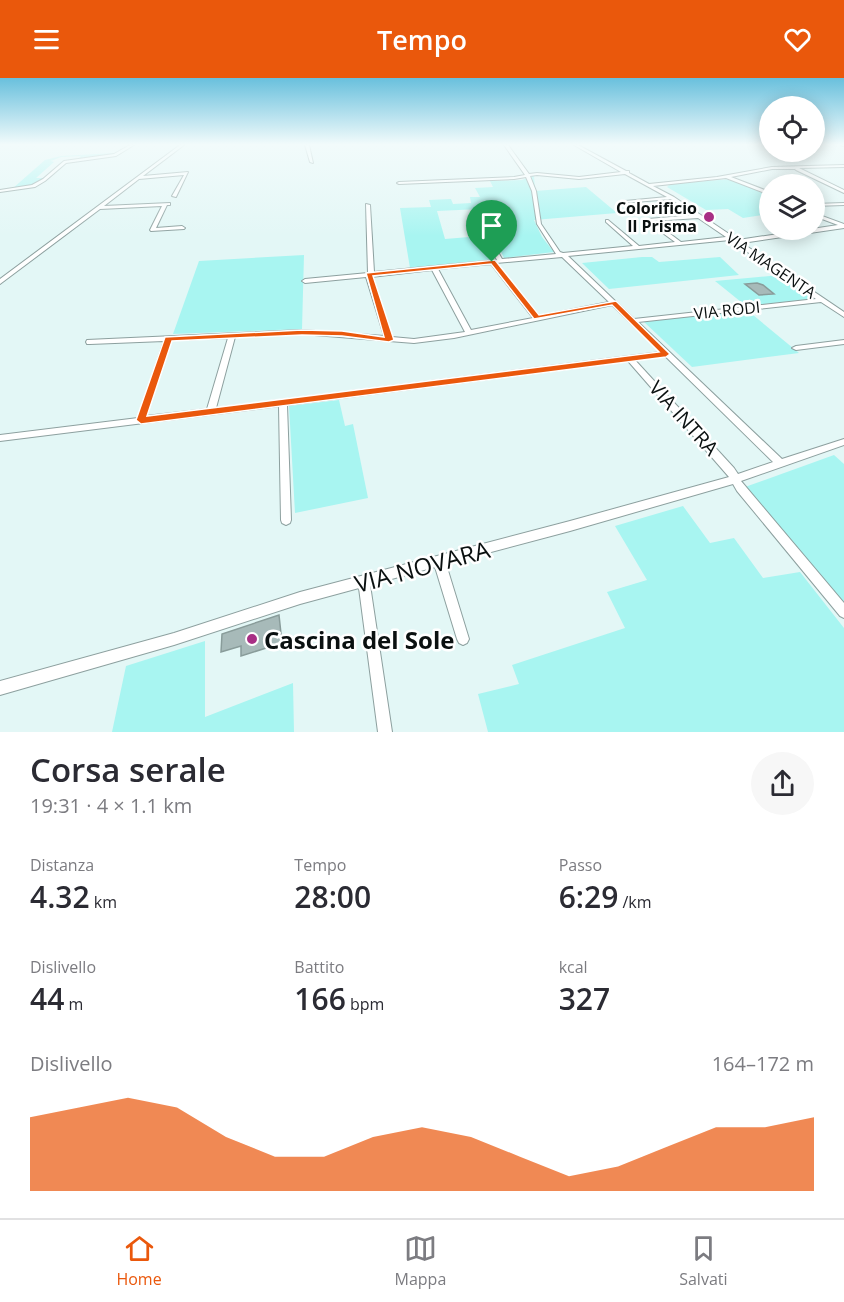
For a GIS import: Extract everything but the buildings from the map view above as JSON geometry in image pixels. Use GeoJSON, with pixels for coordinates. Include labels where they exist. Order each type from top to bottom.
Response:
{"type":"FeatureCollection","features":[{"type":"Feature","properties":{"kind":"street"},"geometry":{"type":"LineString","coordinates":[[0,191],[33,186],[49,176]]}},
{"type":"Feature","properties":{"kind":"street"},"geometry":{"type":"LineString","coordinates":[[0,282],[140,176]]}},
{"type":"Feature","properties":{"kind":"street"},"geometry":{"type":"LineString","coordinates":[[137,178],[162,176]]}},
{"type":"Feature","properties":{"kind":"street"},"geometry":{"type":"LineString","coordinates":[[174,196],[186,176]]}},
{"type":"Feature","properties":{"kind":"street"},"geometry":{"type":"LineString","coordinates":[[456,176],[458,180]]}},
{"type":"Feature","properties":{"kind":"street"},"geometry":{"type":"LineString","coordinates":[[527,176],[533,190],[538,222],[557,252],[781,464]]}},
{"type":"Feature","properties":{"kind":"street"},"geometry":{"type":"LineString","coordinates":[[399,183],[530,176]]}},
{"type":"Feature","properties":{"kind":"street"},"geometry":{"type":"LineString","coordinates":[[555,176],[579,178],[600,176]]}},
{"type":"Feature","properties":{"kind":"street","name":"VIA MAGENTA"},"geometry":{"type":"LineString","coordinates":[[635,176],[675,198],[844,315]]}},
{"type":"Feature","properties":{"kind":"street"},"geometry":{"type":"LineString","coordinates":[[651,184],[727,176],[759,189]]}},
{"type":"Feature","properties":{"kind":"street"},"geometry":{"type":"LineString","coordinates":[[811,176],[844,192]]}},
{"type":"Feature","properties":{"kind":"street"},"geometry":{"type":"LineString","coordinates":[[410,182],[412,191]]}},
{"type":"Feature","properties":{"kind":"street"},"geometry":{"type":"LineString","coordinates":[[625,202],[675,198]]}},
{"type":"Feature","properties":{"kind":"street"},"geometry":{"type":"LineString","coordinates":[[97,208],[167,204],[153,230],[182,228]]}},
{"type":"Feature","properties":{"kind":"street"},"geometry":{"type":"LineString","coordinates":[[825,205],[844,204]]}},
{"type":"Feature","properties":{"kind":"street"},"geometry":{"type":"LineString","coordinates":[[368,205],[370,275],[389,340]]}},
{"type":"Feature","properties":{"kind":"street"},"geometry":{"type":"LineString","coordinates":[[679,243],[650,221],[699,216]]}},
{"type":"Feature","properties":{"kind":"street"},"geometry":{"type":"LineString","coordinates":[[825,219],[844,226]]}},
{"type":"Feature","properties":{"kind":"street"},"geometry":{"type":"LineString","coordinates":[[833,222],[844,221]]}},
{"type":"Feature","properties":{"kind":"street"},"geometry":{"type":"LineString","coordinates":[[608,222],[637,247]]}},
{"type":"Feature","properties":{"kind":"street"},"geometry":{"type":"LineString","coordinates":[[305,282],[637,247],[735,240],[844,226]]}},
{"type":"Feature","properties":{"kind":"street"},"geometry":{"type":"LineString","coordinates":[[483,231],[500,261]]}},
{"type":"Feature","properties":{"kind":"street"},"geometry":{"type":"LineString","coordinates":[[492,262],[537,318]]}},
{"type":"Feature","properties":{"kind":"street"},"geometry":{"type":"LineString","coordinates":[[434,268],[469,333]]}},
{"type":"Feature","properties":{"kind":"street","name":"VIA RODI"},"geometry":{"type":"LineString","coordinates":[[632,321],[822,300]]}},
{"type":"Feature","properties":{"kind":"street"},"geometry":{"type":"LineString","coordinates":[[90,342],[320,333],[417,341],[469,333],[613,303]]}},
{"type":"Feature","properties":{"kind":"street"},"geometry":{"type":"LineString","coordinates":[[211,411],[232,336]]}},
{"type":"Feature","properties":{"kind":"street"},"geometry":{"type":"LineString","coordinates":[[141,420],[168,339]]}},
{"type":"Feature","properties":{"kind":"street"},"geometry":{"type":"LineString","coordinates":[[796,348],[844,342]]}},
{"type":"Feature","properties":{"kind":"street"},"geometry":{"type":"LineString","coordinates":[[0,438],[666,354]]}},
{"type":"Feature","properties":{"kind":"street","name":"VIA INTRA"},"geometry":{"type":"LineString","coordinates":[[630,359],[731,471],[740,488],[844,612]]}},
{"type":"Feature","properties":{"kind":"street"},"geometry":{"type":"LineString","coordinates":[[283,402],[286,520]]}},
{"type":"Feature","properties":{"kind":"street","name":"VIA NOVARA"},"geometry":{"type":"LineString","coordinates":[[0,688],[364,581],[735,479],[844,442]]}},
{"type":"Feature","properties":{"kind":"street"},"geometry":{"type":"LineString","coordinates":[[440,561],[463,639]]}},
{"type":"Feature","properties":{"kind":"street"},"geometry":{"type":"LineString","coordinates":[[364,581],[385,732]]}},
{"type":"Feature","properties":{"kind":"shaded area"},"geometry":{"type":"Polygon","coordinates":[[[27,176],[44,178],[29,186],[12,189],[27,176]]]}},
{"type":"Feature","properties":{"kind":"shaded area"},"geometry":{"type":"Polygon","coordinates":[[[534,176],[535,191],[586,187],[617,213],[534,220],[542,237],[554,252],[504,258],[480,209],[437,211],[445,239],[481,236],[494,259],[410,268],[400,208],[431,207],[429,200],[451,199],[453,204],[471,203],[470,197],[480,197],[475,188],[493,187],[490,181],[522,180],[534,176]]]}},
{"type":"Feature","properties":{"kind":"shaded area"},"geometry":{"type":"Polygon","coordinates":[[[731,179],[759,192],[759,216],[743,218],[728,209],[706,210],[667,187],[670,184],[731,179]]]}},
{"type":"Feature","properties":{"kind":"shaded area"},"geometry":{"type":"Polygon","coordinates":[[[304,255],[302,329],[173,334],[199,261],[304,255]]]}},
{"type":"Feature","properties":{"kind":"shaded area"},"geometry":{"type":"Polygon","coordinates":[[[652,257],[659,262],[720,257],[739,275],[609,289],[582,263],[652,257]]]}},
{"type":"Feature","properties":{"kind":"shaded area"},"geometry":{"type":"Polygon","coordinates":[[[781,275],[812,299],[746,306],[715,281],[781,275]]]}},
{"type":"Feature","properties":{"kind":"shaded area"},"geometry":{"type":"Polygon","coordinates":[[[747,310],[799,353],[692,367],[644,322],[747,310]]]}},
{"type":"Feature","properties":{"kind":"shaded area"},"geometry":{"type":"Polygon","coordinates":[[[339,400],[345,426],[353,424],[368,498],[295,513],[289,406],[339,400]]]}},
{"type":"Feature","properties":{"kind":"shaded area"},"geometry":{"type":"Polygon","coordinates":[[[834,455],[844,464],[844,603],[745,487],[834,455]]]}},
{"type":"Feature","properties":{"kind":"shaded area"},"geometry":{"type":"Polygon","coordinates":[[[683,506],[710,543],[734,538],[763,578],[800,572],[844,628],[844,732],[488,732],[478,694],[519,684],[512,665],[625,628],[607,592],[647,580],[615,526],[683,506]]]}},
{"type":"Feature","properties":{"kind":"shaded area"},"geometry":{"type":"Polygon","coordinates":[[[205,641],[205,717],[293,683],[294,732],[112,732],[126,666],[205,641]]]}},
{"type":"Feature","properties":{"kind":"place","name":"Colorificio Il Prisma"},"geometry":{"type":"Point","coordinates":[709,217]}},
{"type":"Feature","properties":{"kind":"place","name":"Cascina del Sole"},"geometry":{"type":"Point","coordinates":[252,639]}},
{"type":"Feature","properties":{"kind":"route"},"geometry":{"type":"LineString","coordinates":[[492,262],[537,318],[613,303],[666,354],[141,420],[168,339],[302,332],[389,340],[390,336],[369,275],[492,262]]}}]}
